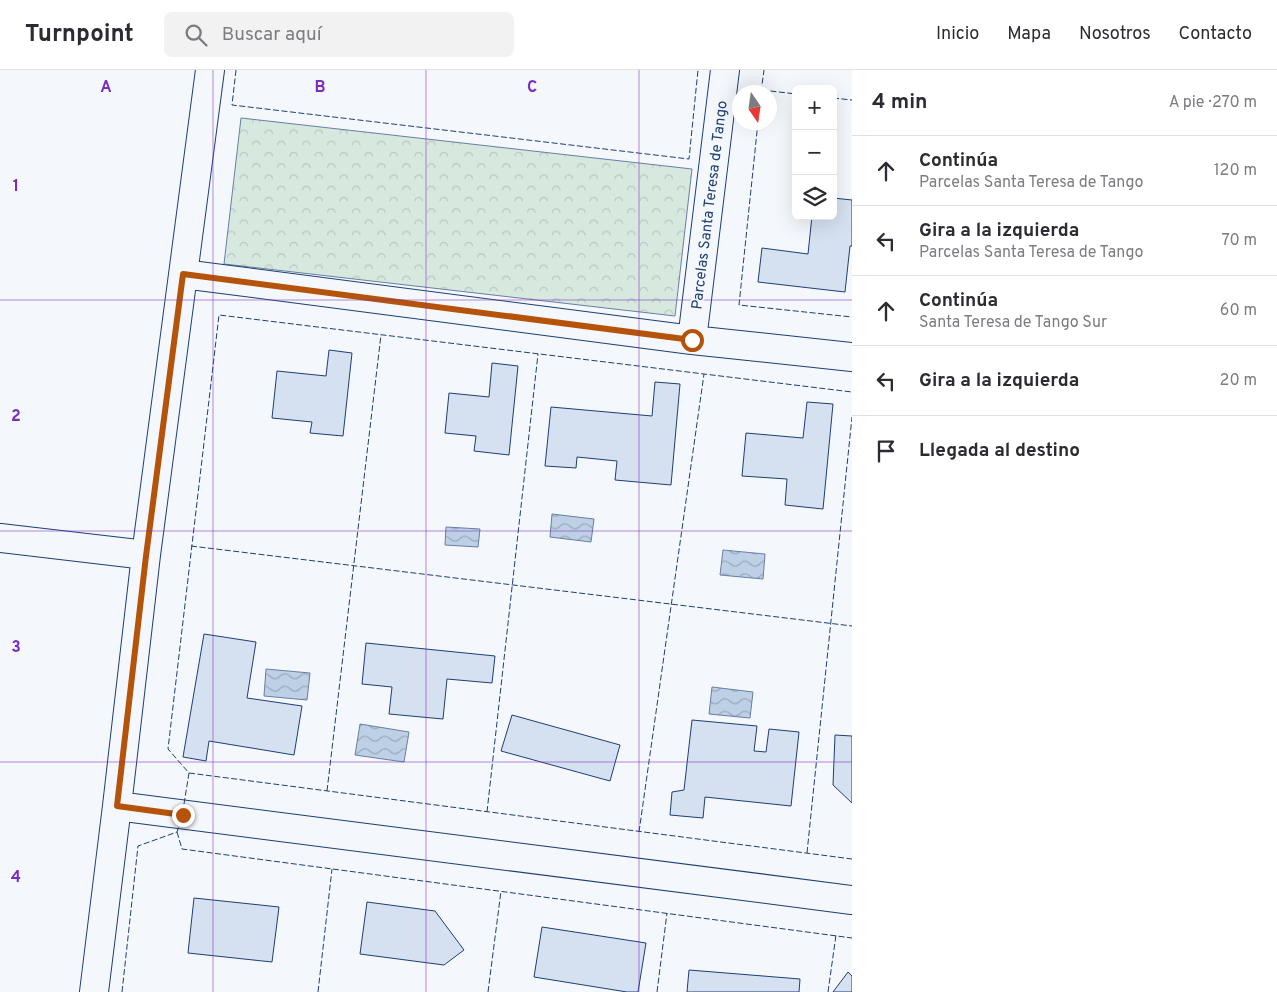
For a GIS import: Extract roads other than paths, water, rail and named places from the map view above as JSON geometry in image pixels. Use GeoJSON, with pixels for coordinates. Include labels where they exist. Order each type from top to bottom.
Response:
{"type":"FeatureCollection","features":[{"type":"Feature","properties":{"kind":"street"},"geometry":{"type":"LineString","coordinates":[[94,992],[146,556],[210,70]]}},
{"type":"Feature","properties":{"kind":"street","name":"Parcelas Santa Teresa de Tango"},"geometry":{"type":"LineString","coordinates":[[692,340],[725,70]]}},
{"type":"Feature","properties":{"kind":"street"},"geometry":{"type":"LineString","coordinates":[[183,274],[692,340],[852,357]]}},
{"type":"Feature","properties":{"kind":"street"},"geometry":{"type":"LineString","coordinates":[[0,538],[146,556]]}},
{"type":"Feature","properties":{"kind":"street"},"geometry":{"type":"LineString","coordinates":[[117,806],[852,900]]}},
{"type":"Feature","properties":{"kind":"water"},"geometry":{"type":"Polygon","coordinates":[[[552,514],[594,519],[591,542],[550,537],[552,514]]]}},
{"type":"Feature","properties":{"kind":"water"},"geometry":{"type":"Polygon","coordinates":[[[446,527],[480,529],[478,547],[445,545],[446,527]]]}},
{"type":"Feature","properties":{"kind":"water"},"geometry":{"type":"Polygon","coordinates":[[[723,550],[765,554],[763,579],[720,575],[723,550]]]}},
{"type":"Feature","properties":{"kind":"water"},"geometry":{"type":"Polygon","coordinates":[[[266,669],[310,673],[307,700],[264,696],[266,669]]]}},
{"type":"Feature","properties":{"kind":"water"},"geometry":{"type":"Polygon","coordinates":[[[712,687],[753,692],[750,718],[709,714],[712,687]]]}},
{"type":"Feature","properties":{"kind":"water"},"geometry":{"type":"Polygon","coordinates":[[[360,724],[409,732],[404,762],[355,755],[360,724]]]}}]}
